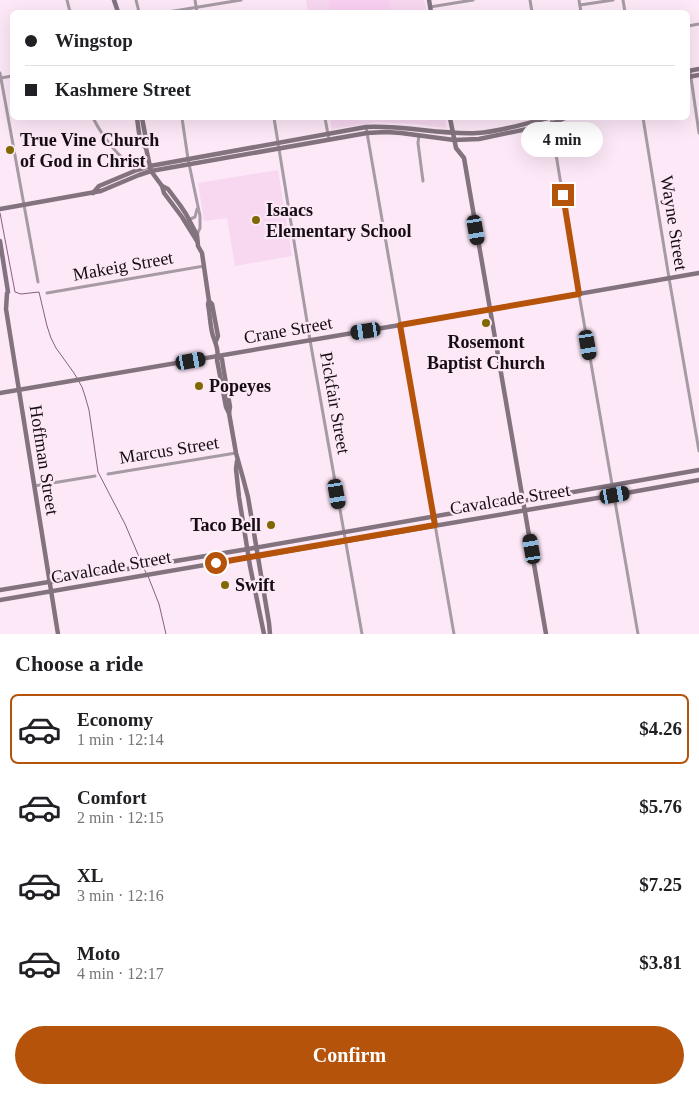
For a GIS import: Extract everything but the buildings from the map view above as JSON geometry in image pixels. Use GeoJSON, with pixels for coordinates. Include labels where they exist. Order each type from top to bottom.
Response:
{"type":"FeatureCollection","features":[{"type":"Feature","properties":{"kind":"main road"},"geometry":{"type":"LineString","coordinates":[[429,0],[431,10]]}},
{"type":"Feature","properties":{"kind":"main road"},"geometry":{"type":"LineString","coordinates":[[137,120],[140,140],[146,148]]}},
{"type":"Feature","properties":{"kind":"main road"},"geometry":{"type":"LineString","coordinates":[[142,120],[151,168],[164,193],[197,235],[198,242]]}},
{"type":"Feature","properties":{"kind":"main road"},"geometry":{"type":"LineString","coordinates":[[450,120],[456,148],[464,158],[546,634]]}},
{"type":"Feature","properties":{"kind":"main road"},"geometry":{"type":"LineString","coordinates":[[93,192],[99,186],[137,170],[367,130],[478,133],[541,120]]}},
{"type":"Feature","properties":{"kind":"main road"},"geometry":{"type":"LineString","coordinates":[[419,132],[454,140],[479,139],[551,124],[560,120]]}},
{"type":"Feature","properties":{"kind":"main road"},"geometry":{"type":"LineString","coordinates":[[1,209],[101,192],[151,168]]}},
{"type":"Feature","properties":{"kind":"main road"},"geometry":{"type":"LineString","coordinates":[[188,222],[202,254],[209,301],[212,304],[218,336],[216,341],[217,360],[236,453],[239,497],[264,634]]}},
{"type":"Feature","properties":{"kind":"main road","name":"Hoffman Street"},"geometry":{"type":"LineString","coordinates":[[0,241],[8,292],[6,309],[58,634]]}},
{"type":"Feature","properties":{"kind":"main road","name":"Crane Street"},"geometry":{"type":"LineString","coordinates":[[0,393],[699,273]]}},
{"type":"Feature","properties":{"kind":"main road"},"geometry":{"type":"LineString","coordinates":[[237,461],[244,478],[248,497],[270,634]]}},
{"type":"Feature","properties":{"kind":"main road","name":"Cavalcade Street"},"geometry":{"type":"LineString","coordinates":[[0,590],[248,550],[699,470]]}},
{"type":"Feature","properties":{"kind":"main road"},"geometry":{"type":"LineString","coordinates":[[658,477],[660,487]]}},
{"type":"Feature","properties":{"kind":"main road","name":"Cavalcade Street"},"geometry":{"type":"LineString","coordinates":[[0,600],[699,480]]}},
{"type":"Feature","properties":{"kind":"main road"},"geometry":{"type":"LineString","coordinates":[[569,493],[570,502]]}},
{"type":"Feature","properties":{"kind":"main road"},"geometry":{"type":"LineString","coordinates":[[239,497],[248,497]]}},
{"type":"Feature","properties":{"kind":"main road"},"geometry":{"type":"LineString","coordinates":[[479,509],[480,518]]}},
{"type":"Feature","properties":{"kind":"main road"},"geometry":{"type":"LineString","coordinates":[[389,524],[390,533]]}},
{"type":"Feature","properties":{"kind":"main road"},"geometry":{"type":"LineString","coordinates":[[182,561],[183,569]]}},
{"type":"Feature","properties":{"kind":"main road"},"geometry":{"type":"LineString","coordinates":[[118,572],[119,580]]}},
{"type":"Feature","properties":{"kind":"main road"},"geometry":{"type":"LineString","coordinates":[[260,614],[267,612]]}},
{"type":"Feature","properties":{"kind":"street"},"geometry":{"type":"LineString","coordinates":[[195,0],[196,8]]}},
{"type":"Feature","properties":{"kind":"street"},"geometry":{"type":"LineString","coordinates":[[182,10],[241,0]]}},
{"type":"Feature","properties":{"kind":"street"},"geometry":{"type":"LineString","coordinates":[[431,10],[473,0]]}},
{"type":"Feature","properties":{"kind":"street"},"geometry":{"type":"LineString","coordinates":[[579,0],[581,10]]}},
{"type":"Feature","properties":{"kind":"street"},"geometry":{"type":"LineString","coordinates":[[580,5],[613,0]]}},
{"type":"Feature","properties":{"kind":"street"},"geometry":{"type":"LineString","coordinates":[[0,73],[38,282]]}},
{"type":"Feature","properties":{"kind":"street"},"geometry":{"type":"LineString","coordinates":[[690,79],[699,133]]}},
{"type":"Feature","properties":{"kind":"street"},"geometry":{"type":"LineString","coordinates":[[94,120],[101,134],[115,152],[137,170]]}},
{"type":"Feature","properties":{"kind":"street"},"geometry":{"type":"LineString","coordinates":[[182,120],[201,223],[197,235]]}},
{"type":"Feature","properties":{"kind":"street","name":"Pickfair Street"},"geometry":{"type":"LineString","coordinates":[[274,120],[310,340],[362,634]]}},
{"type":"Feature","properties":{"kind":"street"},"geometry":{"type":"LineString","coordinates":[[325,120],[328,137]]}},
{"type":"Feature","properties":{"kind":"street"},"geometry":{"type":"LineString","coordinates":[[550,120],[638,634]]}},
{"type":"Feature","properties":{"kind":"street","name":"Wayne Street"},"geometry":{"type":"LineString","coordinates":[[642,120],[699,451]]}},
{"type":"Feature","properties":{"kind":"street"},"geometry":{"type":"LineString","coordinates":[[367,130],[454,634]]}},
{"type":"Feature","properties":{"kind":"street"},"geometry":{"type":"LineString","coordinates":[[419,132],[418,143],[422,181]]}},
{"type":"Feature","properties":{"kind":"street"},"geometry":{"type":"LineString","coordinates":[[126,162],[129,174]]}},
{"type":"Feature","properties":{"kind":"street"},"geometry":{"type":"LineString","coordinates":[[188,222],[195,217],[197,205]]}},
{"type":"Feature","properties":{"kind":"street"},"geometry":{"type":"LineString","coordinates":[[188,222],[200,216]]}},
{"type":"Feature","properties":{"kind":"street","name":"Makeig Street"},"geometry":{"type":"LineString","coordinates":[[47,293],[204,266]]}},
{"type":"Feature","properties":{"kind":"street","name":"Marcus Street"},"geometry":{"type":"LineString","coordinates":[[108,474],[236,453]]}},
{"type":"Feature","properties":{"kind":"street"},"geometry":{"type":"LineString","coordinates":[[34,486],[95,476]]}},
{"type":"Feature","properties":{"kind":"shaded area"},"geometry":{"type":"Polygon","coordinates":[[[306,0],[424,0],[426,10],[308,10],[306,0]]]}},
{"type":"Feature","properties":{"kind":"shaded area"},"geometry":{"type":"Polygon","coordinates":[[[328,0],[389,0],[391,10],[330,10],[328,0]]]}},
{"type":"Feature","properties":{"kind":"shaded area"},"geometry":{"type":"Polygon","coordinates":[[[330,120],[445,120],[446,128],[378,122],[332,129],[330,120]]]}},
{"type":"Feature","properties":{"kind":"shaded area","name":"Isaacs Elementary School"},"geometry":{"type":"Polygon","coordinates":[[[278,170],[292,256],[235,266],[227,218],[204,221],[198,183],[278,170]]]}},
{"type":"Feature","properties":{"kind":"waterway"},"geometry":{"type":"LineString","coordinates":[[0,213],[15,292],[21,294],[39,292],[51,338],[74,373],[85,396],[89,410],[98,472],[125,524],[146,573]]}},
{"type":"Feature","properties":{"kind":"waterway"},"geometry":{"type":"LineString","coordinates":[[148,576],[159,604],[166,634]]}},
{"type":"Feature","properties":{"kind":"place","name":"True Vine Church of God in Christ"},"geometry":{"type":"Point","coordinates":[10,150]}},
{"type":"Feature","properties":{"kind":"place","name":"Isaacs Elementary School"},"geometry":{"type":"Point","coordinates":[256,220]}},
{"type":"Feature","properties":{"kind":"place","name":"Rosemont Baptist Church"},"geometry":{"type":"Point","coordinates":[486,323]}},
{"type":"Feature","properties":{"kind":"place","name":"Popeyes"},"geometry":{"type":"Point","coordinates":[199,386]}},
{"type":"Feature","properties":{"kind":"place","name":"Taco Bell"},"geometry":{"type":"Point","coordinates":[271,525]}},
{"type":"Feature","properties":{"kind":"place","name":"Swift"},"geometry":{"type":"Point","coordinates":[225,585]}},
{"type":"Feature","properties":{"kind":"route"},"geometry":{"type":"LineString","coordinates":[[216,563],[435,525],[400,325],[579,294],[563,195]]}}]}
